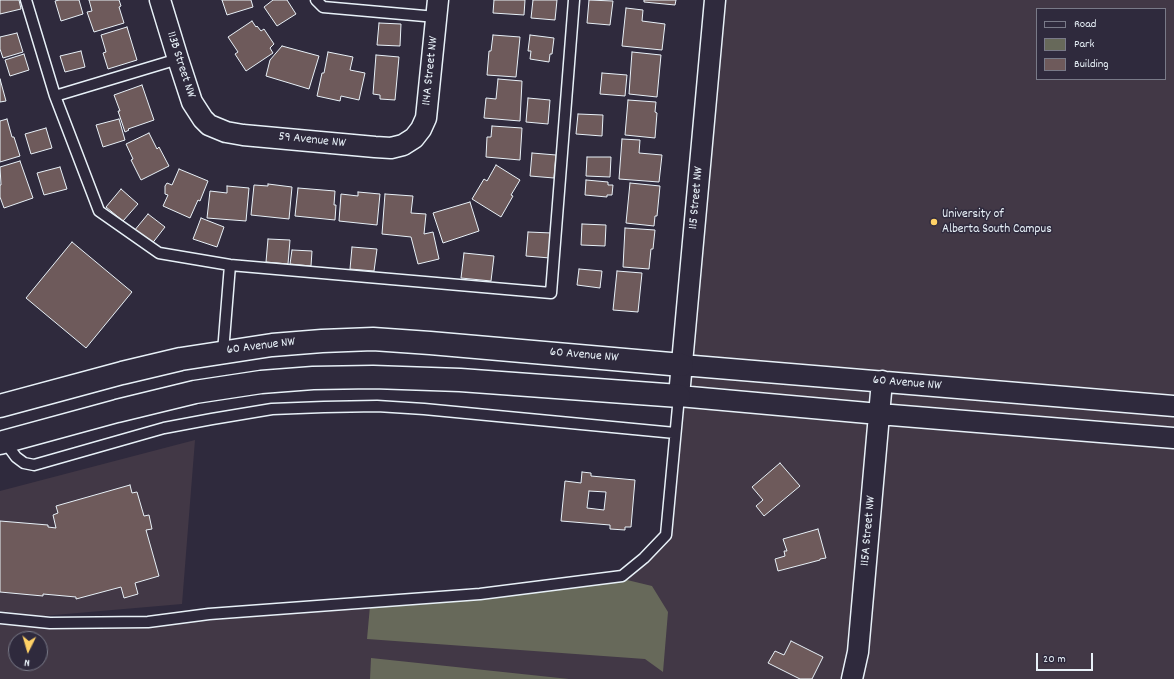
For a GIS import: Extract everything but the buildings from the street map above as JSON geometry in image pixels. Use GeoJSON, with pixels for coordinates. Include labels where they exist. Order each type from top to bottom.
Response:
{"type":"FeatureCollection","features":[{"type":"Feature","properties":{"kind":"street","name":"113B Street NW"},"geometry":{"type":"LineString","coordinates":[[160,0],[192,102],[203,119],[209,125]]}},
{"type":"Feature","properties":{"kind":"street","name":"115 Street NW"},"geometry":{"type":"LineString","coordinates":[[680,396],[715,0]]}},
{"type":"Feature","properties":{"kind":"street","name":"114A Street NW"},"geometry":{"type":"LineString","coordinates":[[414,138],[421,129],[426,118],[437,8]]}},
{"type":"Feature","properties":{"kind":"street","name":"59 Avenue NW"},"geometry":{"type":"LineString","coordinates":[[209,125],[226,132],[375,147],[391,148],[403,145],[414,138]]}},
{"type":"Feature","properties":{"kind":"street","name":"60 Avenue NW"},"geometry":{"type":"LineString","coordinates":[[0,406],[122,373],[181,359],[286,344],[322,341],[373,340],[430,343],[1174,406]]}},
{"type":"Feature","properties":{"kind":"street"},"geometry":{"type":"LineString","coordinates":[[2,437],[195,392],[261,382],[313,378],[373,377],[460,380],[680,396],[1174,438]]}},
{"type":"Feature","properties":{"kind":"street","name":"115A Street NW"},"geometry":{"type":"LineString","coordinates":[[852,679],[858,652],[882,382]]}},
{"type":"Feature","properties":{"kind":"lane"},"geometry":{"type":"LineString","coordinates":[[26,0],[55,96],[99,211],[159,253],[230,265],[551,293],[574,0]]}},
{"type":"Feature","properties":{"kind":"lane"},"geometry":{"type":"LineString","coordinates":[[316,0],[323,7],[437,8]]}},
{"type":"Feature","properties":{"kind":"lane"},"geometry":{"type":"LineString","coordinates":[[55,96],[178,59]]}},
{"type":"Feature","properties":{"kind":"lane"},"geometry":{"type":"LineString","coordinates":[[223,352],[230,265]]}},
{"type":"Feature","properties":{"kind":"lane"},"geometry":{"type":"LineString","coordinates":[[0,618],[50,623],[148,622],[209,614],[480,594],[622,576],[644,558],[666,535],[680,396]]}},
{"type":"Feature","properties":{"kind":"lane"},"geometry":{"type":"LineString","coordinates":[[2,437],[16,457],[24,463],[34,465],[164,428],[212,418],[272,409],[377,406],[675,434]]}},
{"type":"Feature","properties":{"kind":"shaded area","name":"University of Alberta South Campus"},"geometry":{"type":"Polygon","coordinates":[[[715,0],[1174,0],[1174,679],[0,679],[0,618],[148,622],[622,576],[666,535],[715,0]]]}},
{"type":"Feature","properties":{"kind":"shaded area"},"geometry":{"type":"Polygon","coordinates":[[[195,440],[182,604],[43,616],[0,611],[0,491],[195,440]]]}},
{"type":"Feature","properties":{"kind":"green space"},"geometry":{"type":"Polygon","coordinates":[[[623,579],[652,586],[668,612],[663,672],[645,659],[367,639],[370,606],[623,579]]]}},
{"type":"Feature","properties":{"kind":"green space"},"geometry":{"type":"Polygon","coordinates":[[[371,658],[569,679],[370,679],[371,658]]]}},
{"type":"Feature","properties":{"kind":"place","name":"University of Alberta South Campus"},"geometry":{"type":"Point","coordinates":[934,222]}}]}
